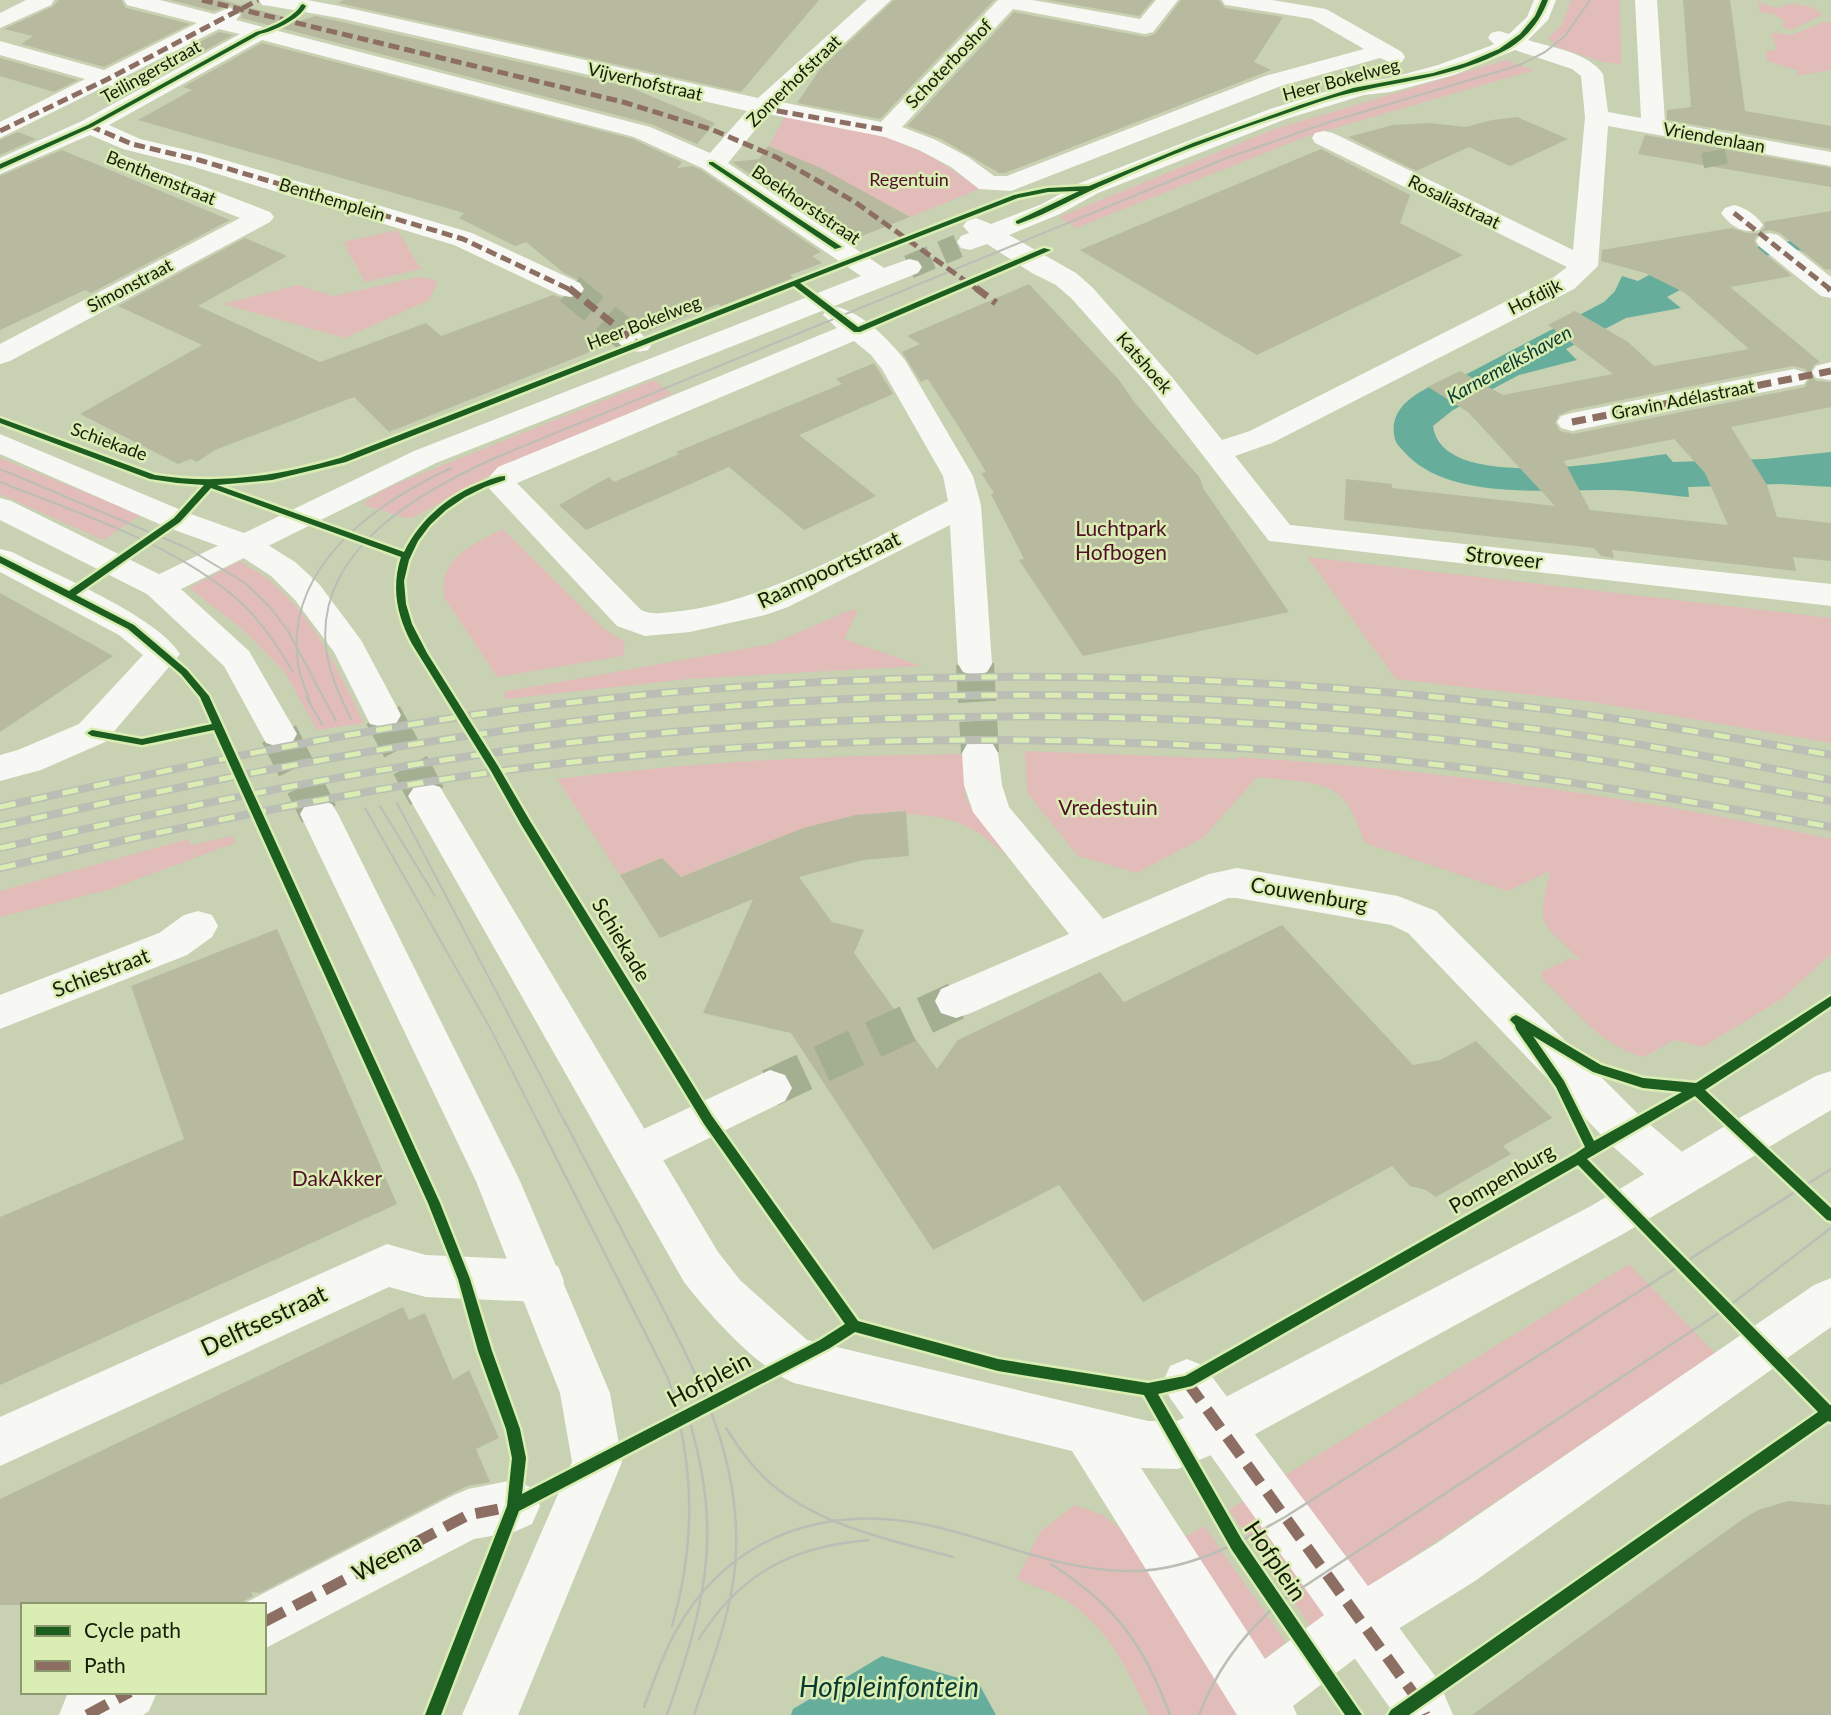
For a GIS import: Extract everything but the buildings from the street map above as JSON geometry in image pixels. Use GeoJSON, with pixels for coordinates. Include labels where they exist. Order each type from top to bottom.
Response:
{"type":"FeatureCollection","features":[{"type":"Feature","properties":{"kind":"street"},"geometry":{"type":"LineString","coordinates":[[0,21],[43,0]]}},
{"type":"Feature","properties":{"kind":"street","name":"Boekhorststraat"},"geometry":{"type":"LineString","coordinates":[[135,0],[642,132],[711,163],[889,268],[814,298]]}},
{"type":"Feature","properties":{"kind":"street","name":"Teilingerstraat"},"geometry":{"type":"LineString","coordinates":[[0,131],[108,79],[258,0]]}},
{"type":"Feature","properties":{"kind":"street","name":"Vijverhofstraat"},"geometry":{"type":"LineString","coordinates":[[270,0],[309,3],[761,108],[886,130],[928,146],[975,172],[988,184]]}},
{"type":"Feature","properties":{"kind":"street","name":"Zomerhofstraat"},"geometry":{"type":"LineString","coordinates":[[711,163],[724,155],[761,108],[880,0]]}},
{"type":"Feature","properties":{"kind":"street","name":"Schoterboshof"},"geometry":{"type":"LineString","coordinates":[[886,130],[1008,2],[1146,27],[1167,0]]}},
{"type":"Feature","properties":{"kind":"street"},"geometry":{"type":"LineString","coordinates":[[1233,0],[1318,14],[1420,72]]}},
{"type":"Feature","properties":{"kind":"street","name":"Heer Bokelweg"},"geometry":{"type":"LineString","coordinates":[[1506,40],[1530,0]]}},
{"type":"Feature","properties":{"kind":"street","name":"Heer Bokelweg"},"geometry":{"type":"LineString","coordinates":[[952,242],[1012,218],[1040,201],[1089,188],[1229,132],[1362,88],[1391,85],[1420,72],[1470,63],[1537,20],[1545,0]]}},
{"type":"Feature","properties":{"kind":"street"},"geometry":{"type":"LineString","coordinates":[[1646,0],[1653,127]]}},
{"type":"Feature","properties":{"kind":"street","name":"Teilingerstraat"},"geometry":{"type":"LineString","coordinates":[[0,167],[90,126],[258,33]]}},
{"type":"Feature","properties":{"kind":"street","name":"Hofdijk"},"geometry":{"type":"LineString","coordinates":[[1218,451],[1261,437],[1564,284],[1585,266],[1597,117],[1592,74],[1580,64],[1506,40]]}},
{"type":"Feature","properties":{"kind":"street"},"geometry":{"type":"LineString","coordinates":[[0,48],[155,90]]}},
{"type":"Feature","properties":{"kind":"street","name":"Heer Bokelweg"},"geometry":{"type":"LineString","coordinates":[[988,184],[1011,183],[1273,81],[1382,51]]}},
{"type":"Feature","properties":{"kind":"street","name":"Vriendenlaan"},"geometry":{"type":"LineString","coordinates":[[1597,117],[1653,127],[1713,157],[1831,159]]}},
{"type":"Feature","properties":{"kind":"street","name":"Benthemplein"},"geometry":{"type":"LineString","coordinates":[[90,126],[132,144],[199,160],[463,239],[570,289]]}},
{"type":"Feature","properties":{"kind":"street","name":"Benthemstraat"},"geometry":{"type":"LineString","coordinates":[[62,138],[261,217]]}},
{"type":"Feature","properties":{"kind":"street","name":"Rosaliastraat"},"geometry":{"type":"LineString","coordinates":[[1324,138],[1585,266]]}},
{"type":"Feature","properties":{"kind":"street","name":"Simonstraat"},"geometry":{"type":"LineString","coordinates":[[0,355],[261,217]]}},
{"type":"Feature","properties":{"kind":"street","name":"Katshoek"},"geometry":{"type":"LineString","coordinates":[[1012,218],[1060,261],[1066,279]]}},
{"type":"Feature","properties":{"kind":"street"},"geometry":{"type":"LineString","coordinates":[[1751,226],[1831,290]]}},
{"type":"Feature","properties":{"kind":"street","name":"Katshoek"},"geometry":{"type":"LineString","coordinates":[[982,230],[1041,267],[1066,279],[1082,293],[1218,451]]}},
{"type":"Feature","properties":{"kind":"street"},"geometry":{"type":"LineString","coordinates":[[159,587],[425,457],[669,360],[814,298],[881,349],[901,374],[952,461],[965,505],[975,664]]}},
{"type":"Feature","properties":{"kind":"street","name":"Raampoortstraat"},"geometry":{"type":"LineString","coordinates":[[857,330],[502,478],[500,483],[629,618],[645,625],[690,621],[776,599],[965,505]]}},
{"type":"Feature","properties":{"kind":"street","name":"Gravin Adélastraat"},"geometry":{"type":"LineString","coordinates":[[1572,422],[1794,378]]}},
{"type":"Feature","properties":{"kind":"street","name":"Schiekade"},"geometry":{"type":"LineString","coordinates":[[0,443],[244,544],[283,569],[307,593],[349,648],[383,715]]}},
{"type":"Feature","properties":{"kind":"street","name":"Stroveer"},"geometry":{"type":"LineString","coordinates":[[1218,451],[1280,534],[1831,595]]}},
{"type":"Feature","properties":{"kind":"street"},"geometry":{"type":"LineString","coordinates":[[159,587],[187,548],[212,533],[268,508],[342,481],[425,457]]}},
{"type":"Feature","properties":{"kind":"street"},"geometry":{"type":"LineString","coordinates":[[0,508],[159,587],[237,659],[279,734]]}},
{"type":"Feature","properties":{"kind":"street"},"geometry":{"type":"LineString","coordinates":[[0,559],[131,627],[163,654],[92,733],[29,761],[0,768]]}},
{"type":"Feature","properties":{"kind":"street"},"geometry":{"type":"LineString","coordinates":[[980,753],[983,785],[992,811],[1097,940]]}},
{"type":"Feature","properties":{"kind":"street"},"geometry":{"type":"LineString","coordinates":[[427,796],[701,1267],[751,1322],[794,1360],[1148,1445],[1178,1445],[1219,1427],[1607,1220],[1831,1089]]}},
{"type":"Feature","properties":{"kind":"street"},"geometry":{"type":"LineString","coordinates":[[319,814],[498,1181],[585,1393],[597,1462],[491,1715]]}},
{"type":"Feature","properties":{"kind":"street","name":"Couwenburg"},"geometry":{"type":"LineString","coordinates":[[956,1001],[1207,889],[1230,883],[1398,911],[1422,922],[1625,1130],[1678,1177]]}},
{"type":"Feature","properties":{"kind":"street","name":"Schiestraat"},"geometry":{"type":"LineString","coordinates":[[0,1012],[173,944],[198,926]]}},
{"type":"Feature","properties":{"kind":"street"},"geometry":{"type":"LineString","coordinates":[[636,1153],[770,1088]]}},
{"type":"Feature","properties":{"kind":"street","name":"Delftsestraat"},"geometry":{"type":"LineString","coordinates":[[0,1442],[387,1265],[426,1276],[541,1281]]}},
{"type":"Feature","properties":{"kind":"street"},"geometry":{"type":"LineString","coordinates":[[1088,1432],[1264,1707],[1312,1654],[1404,1591],[1456,1562],[1827,1309]]}},
{"type":"Feature","properties":{"kind":"street","name":"Hofplein"},"geometry":{"type":"LineString","coordinates":[[1187,1382],[1418,1700],[1425,1715]]}},
{"type":"Feature","properties":{"kind":"street","name":"Weena"},"geometry":{"type":"LineString","coordinates":[[266,1621],[468,1515],[514,1506]]}},
{"type":"Feature","properties":{"kind":"street"},"geometry":{"type":"LineString","coordinates":[[87,1715],[126,1694]]}},
{"type":"Feature","properties":{"kind":"green space"},"geometry":{"type":"Polygon","coordinates":[[[1571,0],[1620,0],[1621,64],[1603,62],[1557,47],[1548,38],[1562,24],[1571,0]]]}},
{"type":"Feature","properties":{"kind":"green space"},"geometry":{"type":"Polygon","coordinates":[[[1758,2],[1776,8],[1791,4],[1808,6],[1822,15],[1791,30],[1781,26],[1785,21],[1773,14],[1760,12],[1758,2]]]}},
{"type":"Feature","properties":{"kind":"green space"},"geometry":{"type":"Polygon","coordinates":[[[1824,22],[1831,23],[1831,70],[1796,76],[1799,71],[1767,61],[1766,50],[1774,51],[1776,48],[1771,33],[1792,35],[1824,22]]]}},
{"type":"Feature","properties":{"kind":"green space"},"geometry":{"type":"Polygon","coordinates":[[[1506,60],[1535,70],[1308,136],[1076,228],[1059,217],[1272,130],[1506,60]]]}},
{"type":"Feature","properties":{"kind":"green space","name":"Regentuin"},"geometry":{"type":"Polygon","coordinates":[[[787,113],[841,124],[911,147],[956,172],[979,189],[911,217],[769,145],[787,113]]]}},
{"type":"Feature","properties":{"kind":"green space"},"geometry":{"type":"Polygon","coordinates":[[[397,230],[421,269],[365,282],[343,242],[397,230]]]}},
{"type":"Feature","properties":{"kind":"green space"},"geometry":{"type":"Polygon","coordinates":[[[419,277],[438,281],[429,300],[345,338],[223,304],[298,285],[333,296],[419,277]]]}},
{"type":"Feature","properties":{"kind":"green space"},"geometry":{"type":"Polygon","coordinates":[[[654,380],[672,394],[492,474],[414,517],[405,518],[364,505],[389,487],[654,380]]]}},
{"type":"Feature","properties":{"kind":"green space"},"geometry":{"type":"Polygon","coordinates":[[[0,458],[141,515],[103,540],[0,494],[0,458]]]}},
{"type":"Feature","properties":{"kind":"green space"},"geometry":{"type":"Polygon","coordinates":[[[503,529],[604,629],[625,642],[623,656],[497,677],[445,599],[443,585],[452,563],[460,555],[503,529]]]}},
{"type":"Feature","properties":{"kind":"green space"},"geometry":{"type":"Polygon","coordinates":[[[1307,557],[1831,618],[1831,743],[1593,702],[1396,679],[1307,557]]]}},
{"type":"Feature","properties":{"kind":"green space"},"geometry":{"type":"Polygon","coordinates":[[[240,561],[271,582],[301,613],[325,648],[364,723],[317,730],[284,671],[240,627],[189,588],[240,561]]]}},
{"type":"Feature","properties":{"kind":"green space"},"geometry":{"type":"Polygon","coordinates":[[[853,609],[858,611],[844,639],[921,666],[688,679],[506,699],[504,692],[771,644],[853,609]]]}},
{"type":"Feature","properties":{"kind":"green space","name":"Vredestuin"},"geometry":{"type":"Polygon","coordinates":[[[1025,751],[1237,757],[1461,777],[1684,810],[1831,839],[1831,954],[1783,998],[1703,1047],[1674,1040],[1644,1057],[1615,1045],[1602,1036],[1543,980],[1541,972],[1571,958],[1581,961],[1545,923],[1543,904],[1550,871],[1508,891],[1365,843],[1346,803],[1325,787],[1257,777],[1203,838],[1137,873],[1078,856],[1027,793],[1025,751]]]}},
{"type":"Feature","properties":{"kind":"green space"},"geometry":{"type":"Polygon","coordinates":[[[963,754],[965,794],[968,802],[1006,856],[972,829],[949,820],[906,814],[905,811],[874,814],[817,826],[763,843],[681,877],[661,858],[620,875],[557,779],[760,760],[963,754]]]}},
{"type":"Feature","properties":{"kind":"green space"},"geometry":{"type":"Polygon","coordinates":[[[233,836],[235,843],[111,889],[0,917],[0,891],[188,839],[191,845],[233,836]]]}},
{"type":"Feature","properties":{"kind":"green space"},"geometry":{"type":"Polygon","coordinates":[[[1629,1264],[1716,1354],[1365,1589],[1282,1477],[1629,1264]]]}},
{"type":"Feature","properties":{"kind":"green space"},"geometry":{"type":"Polygon","coordinates":[[[1250,1497],[1332,1611],[1310,1625],[1229,1510],[1250,1497]]]}},
{"type":"Feature","properties":{"kind":"green space"},"geometry":{"type":"Polygon","coordinates":[[[1075,1505],[1103,1515],[1126,1533],[1246,1715],[1149,1715],[1118,1654],[1097,1627],[1065,1600],[1017,1579],[1040,1532],[1075,1505]]]}},
{"type":"Feature","properties":{"kind":"green space"},"geometry":{"type":"Polygon","coordinates":[[[1204,1526],[1286,1642],[1264,1659],[1182,1539],[1204,1526]]]}},
{"type":"Feature","properties":{"kind":"water","name":"Karnemelkshaven"},"geometry":{"type":"Polygon","coordinates":[[[1802,239],[1810,256],[1800,250],[1699,267],[1706,276],[1667,297],[1681,308],[1626,318],[1566,349],[1577,360],[1519,375],[1453,410],[1433,426],[1444,447],[1466,460],[1498,467],[1574,466],[1666,454],[1673,462],[1765,459],[1831,452],[1831,487],[1780,484],[1688,487],[1689,497],[1619,490],[1504,490],[1451,480],[1427,470],[1408,456],[1395,439],[1397,415],[1403,405],[1413,397],[1459,372],[1465,375],[1604,302],[1615,291],[1622,276],[1638,281],[1675,261],[1802,239]]]}},
{"type":"Feature","properties":{"kind":"water","name":"Hofpleinfontein"},"geometry":{"type":"Polygon","coordinates":[[[882,1656],[979,1684],[996,1715],[791,1715],[793,1709],[882,1656]]]}},
{"type":"Feature","properties":{"kind":"tunnel"},"geometry":{"type":"LineString","coordinates":[[1713,151],[1716,166]]}},
{"type":"Feature","properties":{"kind":"tunnel"},"geometry":{"type":"LineString","coordinates":[[909,267],[958,246]]}},
{"type":"Feature","properties":{"kind":"tunnel"},"geometry":{"type":"LineString","coordinates":[[570,289],[628,337]]}},
{"type":"Feature","properties":{"kind":"tunnel"},"geometry":{"type":"LineString","coordinates":[[975,664],[980,753]]}},
{"type":"Feature","properties":{"kind":"tunnel"},"geometry":{"type":"LineString","coordinates":[[383,715],[427,796]]}},
{"type":"Feature","properties":{"kind":"tunnel"},"geometry":{"type":"LineString","coordinates":[[279,734],[319,814]]}},
{"type":"Feature","properties":{"kind":"tunnel"},"geometry":{"type":"LineString","coordinates":[[770,1088],[956,1001]]}},
{"type":"Feature","properties":{"kind":"tram line"},"geometry":{"type":"LineString","coordinates":[[351,719],[332,676],[326,648],[327,612],[338,580],[356,552],[381,527],[440,485],[502,455],[1224,159],[1329,122],[1520,65],[1545,52],[1565,36],[1590,0]]}},
{"type":"Feature","properties":{"kind":"tram line"},"geometry":{"type":"LineString","coordinates":[[298,649],[297,629],[305,598],[320,569],[340,543],[365,520],[393,500],[451,468]]}},
{"type":"Feature","properties":{"kind":"tram line"},"geometry":{"type":"LineString","coordinates":[[0,469],[187,548],[245,583],[270,607],[298,649]]}},
{"type":"Feature","properties":{"kind":"tram line"},"geometry":{"type":"LineString","coordinates":[[0,482],[156,546],[213,580],[254,616],[293,672]]}},
{"type":"Feature","properties":{"kind":"tram line"},"geometry":{"type":"LineString","coordinates":[[298,649],[336,721]]}},
{"type":"Feature","properties":{"kind":"tram line"},"geometry":{"type":"LineString","coordinates":[[298,649],[298,664],[311,705]]}},
{"type":"Feature","properties":{"kind":"tram line"},"geometry":{"type":"LineString","coordinates":[[306,697],[322,724]]}},
{"type":"Feature","properties":{"kind":"tram line"},"geometry":{"type":"LineString","coordinates":[[397,803],[566,1124]]}},
{"type":"Feature","properties":{"kind":"tram line"},"geometry":{"type":"LineString","coordinates":[[380,806],[435,896]]}},
{"type":"Feature","properties":{"kind":"tram line"},"geometry":{"type":"LineString","coordinates":[[365,808],[489,1026],[539,1124]]}},
{"type":"Feature","properties":{"kind":"tram line"},"geometry":{"type":"LineString","coordinates":[[538,1122],[668,1378],[677,1409],[687,1471],[689,1532],[686,1563],[672,1626]]}},
{"type":"Feature","properties":{"kind":"tram line"},"geometry":{"type":"LineString","coordinates":[[565,1122],[700,1384],[725,1454],[736,1528],[735,1563]]}},
{"type":"Feature","properties":{"kind":"tram line"},"geometry":{"type":"LineString","coordinates":[[835,1522],[898,1520],[937,1527],[1060,1562],[1111,1570],[1157,1569],[1195,1560],[1232,1545],[1285,1517],[1831,1169]]}},
{"type":"Feature","properties":{"kind":"tram line"},"geometry":{"type":"LineString","coordinates":[[1199,1715],[1222,1668],[1242,1640],[1279,1603],[1725,1309],[1831,1228]]}},
{"type":"Feature","properties":{"kind":"tram line"},"geometry":{"type":"LineString","coordinates":[[691,1426],[706,1504],[707,1539],[701,1595]]}},
{"type":"Feature","properties":{"kind":"tram line"},"geometry":{"type":"LineString","coordinates":[[726,1428],[763,1477],[790,1498],[835,1522]]}},
{"type":"Feature","properties":{"kind":"tram line"},"geometry":{"type":"LineString","coordinates":[[735,1563],[756,1548],[788,1532],[835,1522]]}},
{"type":"Feature","properties":{"kind":"tram line"},"geometry":{"type":"LineString","coordinates":[[835,1522],[953,1557]]}},
{"type":"Feature","properties":{"kind":"tram line"},"geometry":{"type":"LineString","coordinates":[[729,1600],[751,1580],[793,1557],[842,1543],[869,1540]]}},
{"type":"Feature","properties":{"kind":"tram line"},"geometry":{"type":"LineString","coordinates":[[701,1595],[735,1563]]}},
{"type":"Feature","properties":{"kind":"tram line"},"geometry":{"type":"LineString","coordinates":[[729,1600],[735,1563]]}},
{"type":"Feature","properties":{"kind":"tram line"},"geometry":{"type":"LineString","coordinates":[[1051,1564],[1093,1595],[1125,1628],[1149,1667],[1170,1715]]}},
{"type":"Feature","properties":{"kind":"tram line"},"geometry":{"type":"LineString","coordinates":[[644,1707],[672,1638],[701,1595]]}},
{"type":"Feature","properties":{"kind":"tram line"},"geometry":{"type":"LineString","coordinates":[[667,1715],[691,1640],[701,1595]]}},
{"type":"Feature","properties":{"kind":"tram line"},"geometry":{"type":"LineString","coordinates":[[694,1715],[713,1661],[729,1600]]}},
{"type":"Feature","properties":{"kind":"tram line"},"geometry":{"type":"LineString","coordinates":[[699,1639],[729,1600]]}},
{"type":"Feature","properties":{"kind":"railway"},"geometry":{"type":"LineString","coordinates":[[0,807],[290,746],[437,720],[584,701],[701,690],[935,678],[1169,679],[1403,694],[1597,716],[1831,755]]}},
{"type":"Feature","properties":{"kind":"railway"},"geometry":{"type":"LineString","coordinates":[[0,826],[364,752],[547,725],[732,706],[929,696],[1028,695],[1225,701],[1422,716],[1598,738],[1831,780]]}},
{"type":"Feature","properties":{"kind":"railway"},"geometry":{"type":"LineString","coordinates":[[0,848],[318,781],[559,744],[752,726],[977,717],[1202,721],[1426,738],[1538,751],[1648,768],[1831,801]]}},
{"type":"Feature","properties":{"kind":"railway"},"geometry":{"type":"LineString","coordinates":[[0,868],[228,818],[457,777],[612,758],[707,750],[897,741],[1087,741],[1277,750],[1372,758],[1545,779],[1831,827]]}},
{"type":"Feature","properties":{"kind":"marked path"},"geometry":{"type":"LineString","coordinates":[[202,0],[623,102],[713,130],[776,157],[855,202],[996,303]]}},
{"type":"Feature","properties":{"kind":"marked path"},"geometry":{"type":"LineString","coordinates":[[0,131],[108,79],[258,0]]}},
{"type":"Feature","properties":{"kind":"marked path"},"geometry":{"type":"LineString","coordinates":[[761,108],[886,130]]}},
{"type":"Feature","properties":{"kind":"marked path"},"geometry":{"type":"LineString","coordinates":[[90,126],[132,144],[199,160],[463,239],[570,289],[638,344]]}},
{"type":"Feature","properties":{"kind":"marked path"},"geometry":{"type":"LineString","coordinates":[[1734,213],[1831,290]]}},
{"type":"Feature","properties":{"kind":"marked path"},"geometry":{"type":"LineString","coordinates":[[1572,422],[1831,371]]}},
{"type":"Feature","properties":{"kind":"marked path"},"geometry":{"type":"LineString","coordinates":[[1187,1382],[1418,1700],[1425,1715]]}},
{"type":"Feature","properties":{"kind":"marked path"},"geometry":{"type":"LineString","coordinates":[[266,1621],[468,1515],[514,1506]]}},
{"type":"Feature","properties":{"kind":"marked path"},"geometry":{"type":"LineString","coordinates":[[87,1715],[126,1694]]}},
{"type":"Feature","properties":{"kind":"cycle path"},"geometry":{"type":"LineString","coordinates":[[1018,222],[1142,165],[1248,124],[1348,92],[1434,74],[1485,58],[1522,35],[1538,16],[1545,0]]}},
{"type":"Feature","properties":{"kind":"cycle path"},"geometry":{"type":"LineString","coordinates":[[0,167],[90,126],[258,33],[271,30],[301,11],[303,6]]}},
{"type":"Feature","properties":{"kind":"cycle path"},"geometry":{"type":"LineString","coordinates":[[711,163],[838,247]]}},
{"type":"Feature","properties":{"kind":"cycle path"},"geometry":{"type":"LineString","coordinates":[[0,420],[153,477],[177,481],[225,482],[296,472],[343,460],[1016,196],[1048,190],[1089,188]]}},
{"type":"Feature","properties":{"kind":"cycle path"},"geometry":{"type":"LineString","coordinates":[[795,283],[857,330],[1047,250]]}},
{"type":"Feature","properties":{"kind":"cycle path"},"geometry":{"type":"LineString","coordinates":[[502,478],[462,495],[443,508],[414,540],[400,581],[401,604],[407,624],[422,653],[495,768],[708,1120],[854,1326]]}},
{"type":"Feature","properties":{"kind":"cycle path"},"geometry":{"type":"LineString","coordinates":[[70,595],[177,520],[209,485]]}},
{"type":"Feature","properties":{"kind":"cycle path"},"geometry":{"type":"LineString","coordinates":[[212,486],[406,556]]}},
{"type":"Feature","properties":{"kind":"cycle path"},"geometry":{"type":"LineString","coordinates":[[0,559],[131,627],[184,672],[204,696],[434,1203],[464,1279],[485,1351],[513,1429],[519,1458],[514,1506],[433,1715]]}},
{"type":"Feature","properties":{"kind":"cycle path"},"geometry":{"type":"LineString","coordinates":[[92,733],[142,742],[217,726]]}},
{"type":"Feature","properties":{"kind":"cycle path","name":"Pompenburg"},"geometry":{"type":"LineString","coordinates":[[514,1506],[825,1344],[854,1326],[998,1365],[1148,1389],[1187,1382],[1640,1122],[1719,1075],[1831,1000]]}},
{"type":"Feature","properties":{"kind":"cycle path"},"geometry":{"type":"LineString","coordinates":[[1516,1020],[1597,1069],[1643,1083],[1695,1088],[1831,1216]]}},
{"type":"Feature","properties":{"kind":"cycle path"},"geometry":{"type":"LineString","coordinates":[[1520,1026],[1560,1084],[1591,1148]]}},
{"type":"Feature","properties":{"kind":"cycle path"},"geometry":{"type":"LineString","coordinates":[[1579,1158],[1831,1416]]}},
{"type":"Feature","properties":{"kind":"cycle path"},"geometry":{"type":"LineString","coordinates":[[1148,1389],[1237,1545],[1354,1715]]}},
{"type":"Feature","properties":{"kind":"cycle path"},"geometry":{"type":"LineString","coordinates":[[1396,1715],[1831,1411]]}},
{"type":"Feature","properties":{"kind":"park label","name":"Luchtpark Hofbogen"},"geometry":{"type":"Point","coordinates":[1121,541]}},
{"type":"Feature","properties":{"kind":"park label","name":"DakAkker"},"geometry":{"type":"Point","coordinates":[337,1179]}}]}
